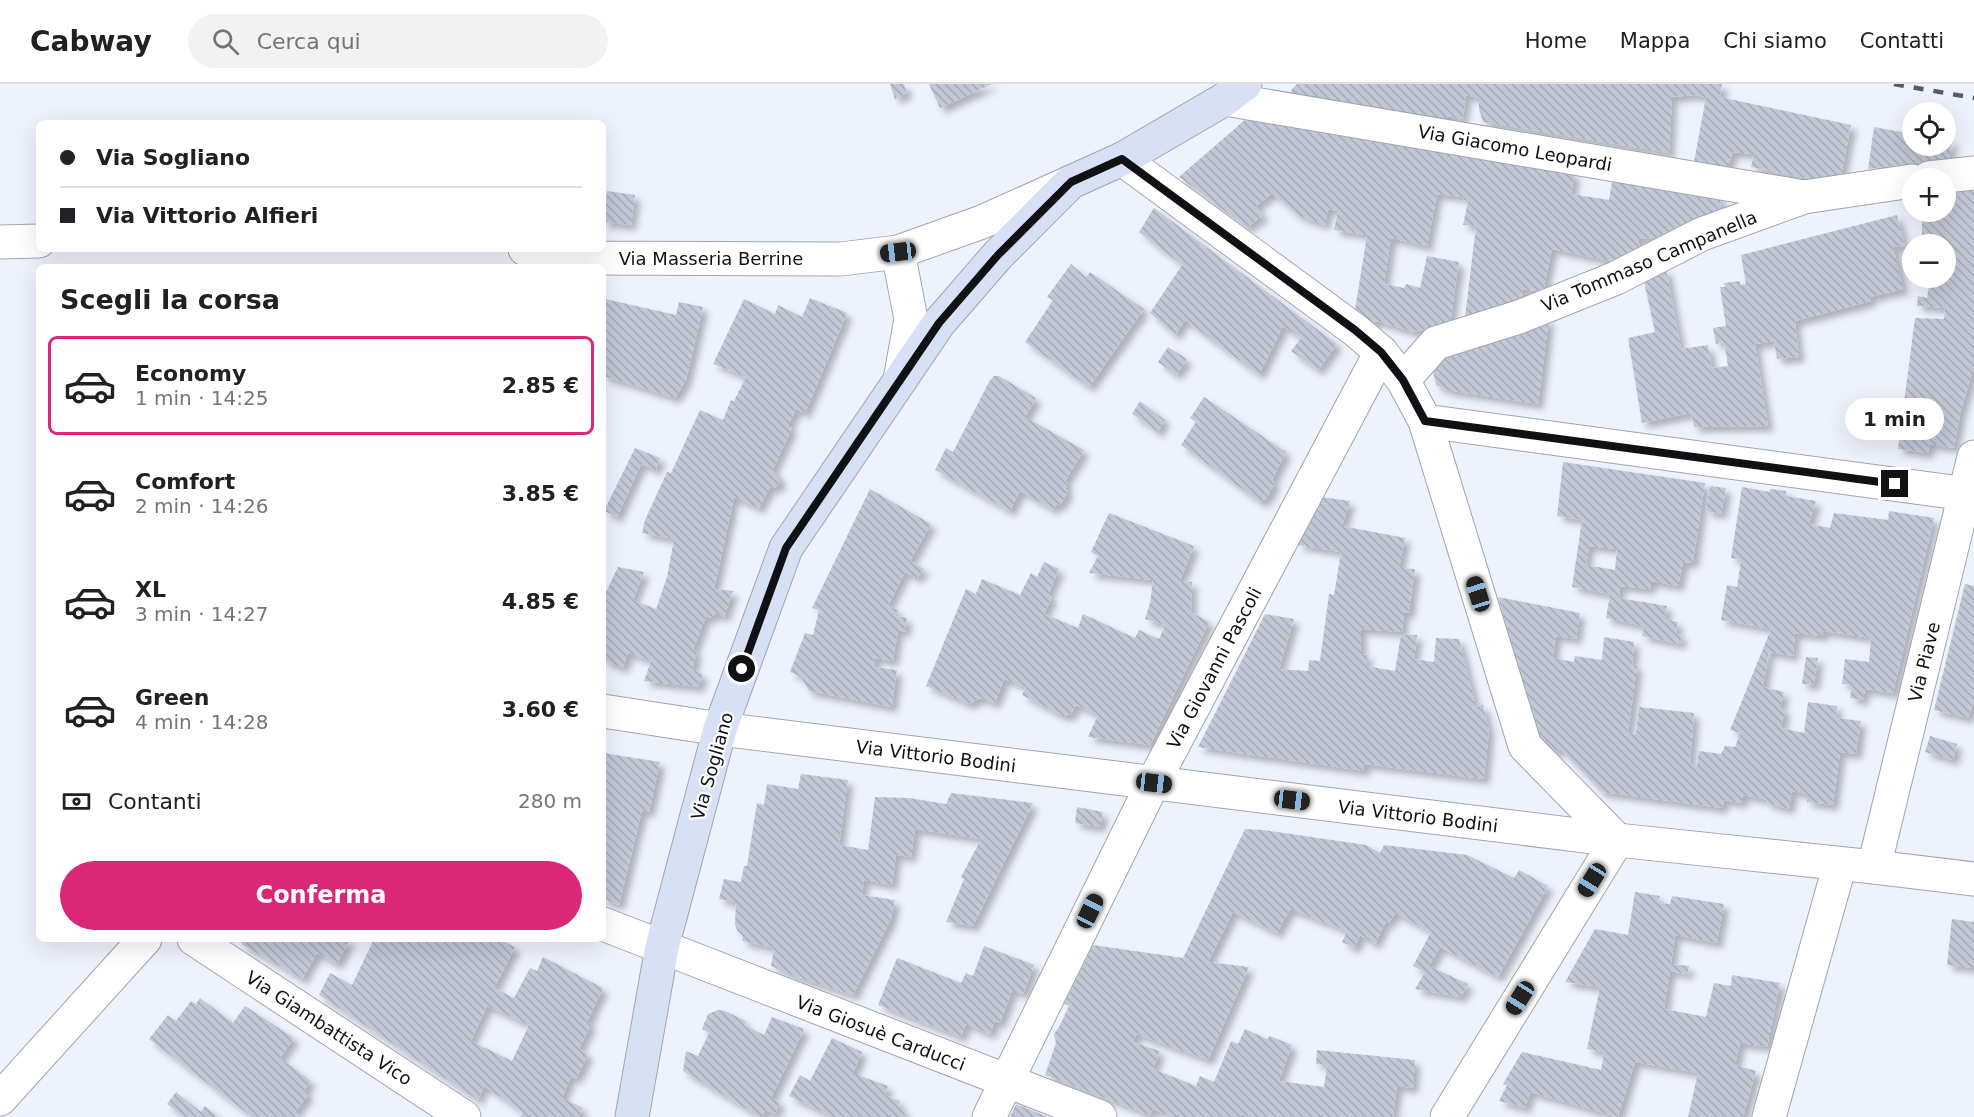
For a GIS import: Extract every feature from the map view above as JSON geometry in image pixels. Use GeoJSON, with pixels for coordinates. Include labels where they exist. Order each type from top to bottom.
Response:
{"type":"FeatureCollection","features":[{"type":"Feature","properties":{"kind":"street","name":"Via Sogliano"},"geometry":{"type":"LineString","coordinates":[[900,380],[911,319],[898,252],[982,222],[1122,159],[1235,92]]}},
{"type":"Feature","properties":{"kind":"street","name":"Via Giacomo Leopardi"},"geometry":{"type":"LineString","coordinates":[[1235,92],[1804,197]]}},
{"type":"Feature","properties":{"kind":"street"},"geometry":{"type":"LineString","coordinates":[[1122,159],[1355,330],[1381,352],[1403,380],[1425,421],[1524,746],[1617,840],[1447,1117]]}},
{"type":"Feature","properties":{"kind":"street"},"geometry":{"type":"LineString","coordinates":[[1956,175],[1974,173]]}},
{"type":"Feature","properties":{"kind":"street","name":"Via Sogliano"},"geometry":{"type":"LineString","coordinates":[[632,1117],[663,947],[720,729],[786,548],[939,323],[998,255],[1071,182]]}},
{"type":"Feature","properties":{"kind":"street","name":"Via Tommaso Campanella"},"geometry":{"type":"LineString","coordinates":[[1403,380],[1436,343],[1529,313],[1616,278],[1702,234],[1804,197],[1902,182]]}},
{"type":"Feature","properties":{"kind":"street"},"geometry":{"type":"LineString","coordinates":[[0,242],[36,241]]}},
{"type":"Feature","properties":{"kind":"street","name":"Via Masseria Berrine"},"geometry":{"type":"LineString","coordinates":[[540,252],[590,262],[841,259],[898,252]]}},
{"type":"Feature","properties":{"kind":"street","name":"Via Giovanni Pascoli"},"geometry":{"type":"LineString","coordinates":[[989,1117],[1154,783],[1381,352]]}},
{"type":"Feature","properties":{"kind":"street"},"geometry":{"type":"LineString","coordinates":[[1425,421],[1970,495]]}},
{"type":"Feature","properties":{"kind":"street","name":"Via Piave"},"geometry":{"type":"LineString","coordinates":[[1874,867],[1970,495],[1974,457]]}},
{"type":"Feature","properties":{"kind":"street","name":"Via Vittorio Bodini"},"geometry":{"type":"LineString","coordinates":[[606,711],[720,729],[1617,840],[1974,879]]}},
{"type":"Feature","properties":{"kind":"street"},"geometry":{"type":"LineString","coordinates":[[1769,1117],[1840,864]]}},
{"type":"Feature","properties":{"kind":"street","name":"Via Giosuè Carducci"},"geometry":{"type":"LineString","coordinates":[[606,925],[1100,1117]]}},
{"type":"Feature","properties":{"kind":"street"},"geometry":{"type":"LineString","coordinates":[[0,1100],[142,942]]}},
{"type":"Feature","properties":{"kind":"street","name":"Via Giambattista Vico"},"geometry":{"type":"LineString","coordinates":[[199,942],[430,1108],[464,1117]]}},
{"type":"Feature","properties":{"kind":"building"},"geometry":{"type":"Polygon","coordinates":[[[890,84],[904,84],[907,93],[895,99],[890,84]]]}},
{"type":"Feature","properties":{"kind":"building"},"geometry":{"type":"Polygon","coordinates":[[[929,84],[992,84],[940,108],[929,84]]]}},
{"type":"Feature","properties":{"kind":"building"},"geometry":{"type":"Polygon","coordinates":[[[1297,84],[1722,84],[1720,97],[1851,125],[1841,176],[1820,181],[1751,167],[1754,154],[1733,152],[1726,166],[1694,162],[1706,97],[1694,95],[1672,97],[1669,153],[1483,122],[1479,109],[1479,98],[1466,95],[1463,119],[1448,116],[1447,121],[1290,96],[1297,84]]]}},
{"type":"Feature","properties":{"kind":"building"},"geometry":{"type":"Polygon","coordinates":[[[1247,118],[1575,173],[1571,194],[1609,200],[1613,176],[1721,196],[1720,208],[1654,238],[1638,239],[1640,248],[1625,257],[1619,256],[1615,262],[1552,249],[1543,292],[1523,289],[1522,302],[1465,317],[1476,226],[1463,225],[1468,201],[1463,200],[1464,197],[1437,194],[1427,246],[1391,238],[1384,284],[1404,288],[1406,284],[1420,288],[1427,256],[1459,262],[1450,323],[1414,332],[1376,321],[1372,325],[1355,310],[1367,235],[1334,230],[1338,211],[1328,209],[1325,225],[1299,216],[1272,193],[1256,206],[1263,215],[1247,228],[1179,177],[1247,118]]]}},
{"type":"Feature","properties":{"kind":"building"},"geometry":{"type":"Polygon","coordinates":[[[1874,127],[1902,132],[1902,156],[1950,156],[1949,159],[1868,169],[1874,127]]]}},
{"type":"Feature","properties":{"kind":"building"},"geometry":{"type":"Polygon","coordinates":[[[1956,186],[1974,186],[1974,366],[1960,414],[1954,448],[1930,444],[1928,453],[1898,449],[1915,318],[1944,319],[1945,308],[1917,306],[1918,296],[1927,298],[1928,288],[1956,288],[1956,234],[1922,234],[1922,222],[1956,222],[1956,186]]]}},
{"type":"Feature","properties":{"kind":"building"},"geometry":{"type":"Polygon","coordinates":[[[607,191],[635,195],[631,225],[606,222],[607,191]]]}},
{"type":"Feature","properties":{"kind":"building"},"geometry":{"type":"Polygon","coordinates":[[[1154,208],[1337,344],[1318,370],[1291,351],[1301,338],[1283,326],[1259,375],[1185,320],[1175,335],[1150,313],[1182,265],[1139,232],[1154,208]]]}},
{"type":"Feature","properties":{"kind":"building"},"geometry":{"type":"Polygon","coordinates":[[[1897,215],[1902,235],[1902,247],[1893,246],[1903,289],[1870,297],[1871,301],[1795,321],[1799,357],[1777,359],[1774,341],[1755,344],[1768,426],[1694,427],[1691,413],[1642,423],[1628,338],[1655,332],[1643,277],[1666,268],[1681,349],[1708,345],[1712,368],[1728,366],[1724,342],[1716,344],[1713,328],[1726,326],[1720,287],[1725,287],[1724,283],[1740,281],[1740,285],[1746,284],[1741,255],[1897,215]]]}},
{"type":"Feature","properties":{"kind":"building"},"geometry":{"type":"Polygon","coordinates":[[[1071,264],[1086,277],[1090,272],[1144,309],[1089,387],[1025,342],[1053,300],[1047,297],[1071,264]]]}},
{"type":"Feature","properties":{"kind":"building"},"geometry":{"type":"Polygon","coordinates":[[[810,298],[847,313],[805,413],[796,409],[788,426],[792,428],[772,471],[780,477],[780,484],[774,488],[770,487],[759,508],[734,497],[714,589],[733,591],[724,617],[716,613],[711,618],[706,616],[693,650],[697,652],[692,670],[703,674],[698,687],[644,681],[651,661],[628,653],[623,668],[606,661],[606,592],[618,567],[644,572],[633,600],[656,609],[667,577],[674,539],[642,533],[645,520],[667,472],[671,473],[700,410],[723,420],[731,400],[734,401],[746,377],[713,364],[744,299],[775,314],[778,305],[802,317],[810,298]]]}},
{"type":"Feature","properties":{"kind":"building"},"geometry":{"type":"Polygon","coordinates":[[[606,299],[676,315],[679,302],[703,307],[686,380],[675,398],[606,377],[606,299]]]}},
{"type":"Feature","properties":{"kind":"building"},"geometry":{"type":"Polygon","coordinates":[[[1549,317],[1538,404],[1447,390],[1436,385],[1431,362],[1549,317]]]}},
{"type":"Feature","properties":{"kind":"building"},"geometry":{"type":"Polygon","coordinates":[[[1168,347],[1187,359],[1176,375],[1158,362],[1168,347]]]}},
{"type":"Feature","properties":{"kind":"building"},"geometry":{"type":"Polygon","coordinates":[[[994,376],[999,376],[1036,398],[1025,417],[1084,450],[1065,481],[1068,484],[1065,489],[1068,491],[1060,506],[1056,504],[1053,510],[1020,491],[1010,511],[935,470],[946,448],[953,452],[994,376]]]}},
{"type":"Feature","properties":{"kind":"building"},"geometry":{"type":"Polygon","coordinates":[[[1204,397],[1286,452],[1272,480],[1275,483],[1266,499],[1260,502],[1181,445],[1196,422],[1190,418],[1204,397]]]}},
{"type":"Feature","properties":{"kind":"building"},"geometry":{"type":"Polygon","coordinates":[[[1140,401],[1165,420],[1158,432],[1132,414],[1140,401]]]}},
{"type":"Feature","properties":{"kind":"building"},"geometry":{"type":"Polygon","coordinates":[[[635,448],[660,458],[656,470],[641,464],[617,517],[606,512],[606,507],[635,448]]]}},
{"type":"Feature","properties":{"kind":"building"},"geometry":{"type":"Polygon","coordinates":[[[1563,462],[1705,483],[1693,562],[1683,563],[1678,586],[1651,581],[1650,589],[1620,586],[1619,598],[1667,606],[1665,619],[1678,622],[1676,634],[1682,635],[1680,644],[1642,636],[1644,626],[1606,618],[1610,594],[1572,587],[1582,520],[1557,516],[1563,462]],[[1589,546],[1586,565],[1615,570],[1617,549],[1589,546]]]}},
{"type":"Feature","properties":{"kind":"building"},"geometry":{"type":"Polygon","coordinates":[[[1710,486],[1726,488],[1721,514],[1706,511],[1710,486]]]}},
{"type":"Feature","properties":{"kind":"building"},"geometry":{"type":"Polygon","coordinates":[[[1742,487],[1770,492],[1770,489],[1786,491],[1786,496],[1816,501],[1809,524],[1830,528],[1834,513],[1888,520],[1889,511],[1934,518],[1893,693],[1865,689],[1863,700],[1850,698],[1852,685],[1842,684],[1845,659],[1869,662],[1871,638],[1823,631],[1822,636],[1795,633],[1793,656],[1769,652],[1763,687],[1784,692],[1780,708],[1785,710],[1781,728],[1804,733],[1808,702],[1837,706],[1836,718],[1861,721],[1856,754],[1840,752],[1833,805],[1807,802],[1807,794],[1792,791],[1789,809],[1767,803],[1768,800],[1743,795],[1741,803],[1724,800],[1722,808],[1602,792],[1560,749],[1555,753],[1530,727],[1502,635],[1508,633],[1498,597],[1580,613],[1576,639],[1556,636],[1553,658],[1574,662],[1575,656],[1602,660],[1604,637],[1634,642],[1632,665],[1637,666],[1628,733],[1636,734],[1639,707],[1694,713],[1690,764],[1697,766],[1699,751],[1721,754],[1725,746],[1735,747],[1740,733],[1730,730],[1771,629],[1721,620],[1727,585],[1737,587],[1741,560],[1731,558],[1742,487]]]}},
{"type":"Feature","properties":{"kind":"building"},"geometry":{"type":"Polygon","coordinates":[[[870,489],[931,524],[910,561],[924,569],[917,578],[905,572],[888,606],[898,610],[895,616],[907,618],[905,632],[898,630],[893,661],[875,658],[874,667],[897,670],[892,707],[809,691],[801,677],[790,672],[805,633],[813,635],[819,610],[812,608],[870,489]]]}},
{"type":"Feature","properties":{"kind":"building"},"geometry":{"type":"Polygon","coordinates":[[[1321,497],[1350,501],[1342,526],[1405,538],[1399,568],[1415,569],[1409,613],[1404,613],[1402,632],[1361,629],[1361,654],[1368,655],[1366,666],[1395,671],[1401,635],[1417,635],[1414,659],[1434,662],[1436,638],[1459,639],[1476,707],[1483,704],[1489,730],[1484,779],[1364,764],[1364,771],[1198,747],[1265,614],[1294,619],[1279,669],[1308,671],[1309,660],[1320,661],[1329,594],[1334,595],[1341,552],[1297,545],[1321,497]]]}},
{"type":"Feature","properties":{"kind":"building"},"geometry":{"type":"Polygon","coordinates":[[[1109,513],[1194,546],[1180,581],[1192,582],[1191,612],[1209,622],[1150,745],[1088,737],[1098,715],[1076,705],[1071,714],[1063,716],[1022,695],[1026,687],[1004,679],[995,703],[980,698],[969,704],[926,686],[966,589],[976,594],[982,579],[1020,595],[1031,573],[1037,577],[1044,562],[1059,569],[1048,595],[1052,597],[1044,614],[1078,628],[1083,614],[1135,638],[1139,630],[1159,639],[1165,625],[1145,619],[1153,580],[1089,573],[1098,556],[1091,552],[1109,513]]]}},
{"type":"Feature","properties":{"kind":"building"},"geometry":{"type":"Polygon","coordinates":[[[1965,584],[1974,586],[1974,701],[1968,718],[1934,710],[1965,584]]]}},
{"type":"Feature","properties":{"kind":"building"},"geometry":{"type":"Polygon","coordinates":[[[1806,657],[1818,658],[1814,685],[1802,684],[1806,657]]]}},
{"type":"Feature","properties":{"kind":"building"},"geometry":{"type":"Polygon","coordinates":[[[1930,736],[1957,744],[1953,760],[1925,752],[1930,736]]]}},
{"type":"Feature","properties":{"kind":"building"},"geometry":{"type":"Polygon","coordinates":[[[606,753],[660,762],[649,812],[642,810],[619,905],[606,900],[606,753]]]}},
{"type":"Feature","properties":{"kind":"building"},"geometry":{"type":"Polygon","coordinates":[[[801,774],[848,780],[839,845],[868,850],[875,797],[909,798],[946,804],[951,793],[1033,803],[973,926],[946,922],[964,879],[961,877],[981,839],[915,829],[911,857],[896,855],[892,885],[864,880],[862,895],[895,900],[891,919],[853,995],[799,978],[771,966],[774,948],[742,941],[743,936],[735,924],[736,902],[719,899],[724,879],[741,882],[744,866],[747,866],[757,803],[764,805],[767,784],[798,789],[801,774]]]}},
{"type":"Feature","properties":{"kind":"building"},"geometry":{"type":"Polygon","coordinates":[[[1077,807],[1103,812],[1100,827],[1075,823],[1077,807]]]}},
{"type":"Feature","properties":{"kind":"building"},"geometry":{"type":"Polygon","coordinates":[[[1245,829],[1366,845],[1380,853],[1384,845],[1467,855],[1514,878],[1519,870],[1548,886],[1498,977],[1440,947],[1429,966],[1468,984],[1461,997],[1415,989],[1425,972],[1413,966],[1431,932],[1395,913],[1389,923],[1386,921],[1375,944],[1360,935],[1355,948],[1342,942],[1347,931],[1290,909],[1277,933],[1233,912],[1208,962],[1249,967],[1208,1060],[1136,1034],[1133,1042],[1160,1051],[1153,1069],[1196,1086],[1200,1076],[1214,1082],[1231,1041],[1238,1044],[1245,1029],[1267,1039],[1270,1036],[1292,1045],[1279,1081],[1324,1087],[1327,1065],[1316,1064],[1317,1050],[1415,1060],[1413,1088],[1397,1086],[1393,1117],[1252,1117],[1242,1114],[1240,1117],[1172,1117],[1153,1109],[1150,1115],[1045,1075],[1056,1043],[1054,1034],[1069,1006],[1064,1004],[1093,945],[1183,958],[1245,829]]]}},
{"type":"Feature","properties":{"kind":"building"},"geometry":{"type":"Polygon","coordinates":[[[1635,892],[1660,896],[1658,903],[1670,904],[1672,896],[1724,904],[1717,943],[1675,935],[1671,964],[1689,966],[1688,974],[1670,971],[1664,1009],[1706,1017],[1714,983],[1731,986],[1732,975],[1780,983],[1767,1047],[1740,1043],[1735,1065],[1756,1071],[1743,1117],[1688,1117],[1698,1073],[1635,1062],[1618,1117],[1530,1092],[1525,1108],[1499,1101],[1507,1085],[1503,1084],[1522,1052],[1601,1070],[1604,1052],[1587,1049],[1600,987],[1565,982],[1595,929],[1628,935],[1635,892]]]}},
{"type":"Feature","properties":{"kind":"building"},"geometry":{"type":"Polygon","coordinates":[[[1952,919],[1974,922],[1974,968],[1947,965],[1952,919]]]}},
{"type":"Feature","properties":{"kind":"building"},"geometry":{"type":"Polygon","coordinates":[[[242,942],[348,942],[337,964],[317,953],[302,979],[241,944],[242,942]]]}},
{"type":"Feature","properties":{"kind":"building"},"geometry":{"type":"Polygon","coordinates":[[[373,942],[504,942],[515,947],[494,988],[514,998],[530,968],[537,971],[543,957],[603,988],[587,1022],[591,1024],[579,1049],[588,1054],[576,1079],[571,1076],[562,1098],[583,1108],[578,1117],[520,1117],[523,1112],[484,1086],[478,1100],[319,995],[330,973],[352,985],[373,942]],[[487,1006],[471,1041],[512,1061],[529,1025],[487,1006]]]}},
{"type":"Feature","properties":{"kind":"building"},"geometry":{"type":"Polygon","coordinates":[[[984,946],[1034,965],[1023,994],[1012,990],[1000,1023],[995,1021],[990,1034],[966,1024],[961,1037],[878,1005],[897,958],[961,983],[966,973],[973,976],[984,946]]]}},
{"type":"Feature","properties":{"kind":"building"},"geometry":{"type":"Polygon","coordinates":[[[200,998],[233,1023],[245,1006],[294,1038],[280,1058],[311,1081],[304,1090],[309,1094],[295,1112],[301,1117],[252,1117],[149,1039],[168,1015],[176,1021],[191,1001],[196,1004],[200,998]]]}},
{"type":"Feature","properties":{"kind":"building"},"geometry":{"type":"Polygon","coordinates":[[[718,1010],[746,1021],[744,1025],[764,1035],[772,1017],[804,1029],[771,1098],[780,1102],[775,1114],[765,1110],[760,1117],[683,1071],[686,1051],[698,1056],[709,1033],[702,1029],[708,1014],[718,1010]]]}},
{"type":"Feature","properties":{"kind":"building"},"geometry":{"type":"Polygon","coordinates":[[[832,1038],[862,1052],[852,1075],[888,1086],[885,1095],[900,1101],[899,1106],[905,1113],[904,1117],[833,1117],[789,1096],[800,1075],[810,1081],[832,1038]]]}},
{"type":"Feature","properties":{"kind":"building"},"geometry":{"type":"Polygon","coordinates":[[[176,1092],[201,1112],[205,1106],[218,1117],[184,1117],[167,1104],[176,1092]]]}},
{"type":"Feature","properties":{"kind":"building"},"geometry":{"type":"Polygon","coordinates":[[[1016,1104],[1048,1117],[1010,1117],[1016,1104]]]}},
{"type":"Feature","properties":{"kind":"railway"},"geometry":{"type":"LineString","coordinates":[[1894,84],[1974,98]]}},
{"type":"Feature","properties":{"kind":"route"},"geometry":{"type":"LineString","coordinates":[[742,669],[786,548],[939,323],[998,255],[1071,182],[1122,159],[1355,330],[1381,352],[1403,380],[1425,421],[1895,484]]}}]}
